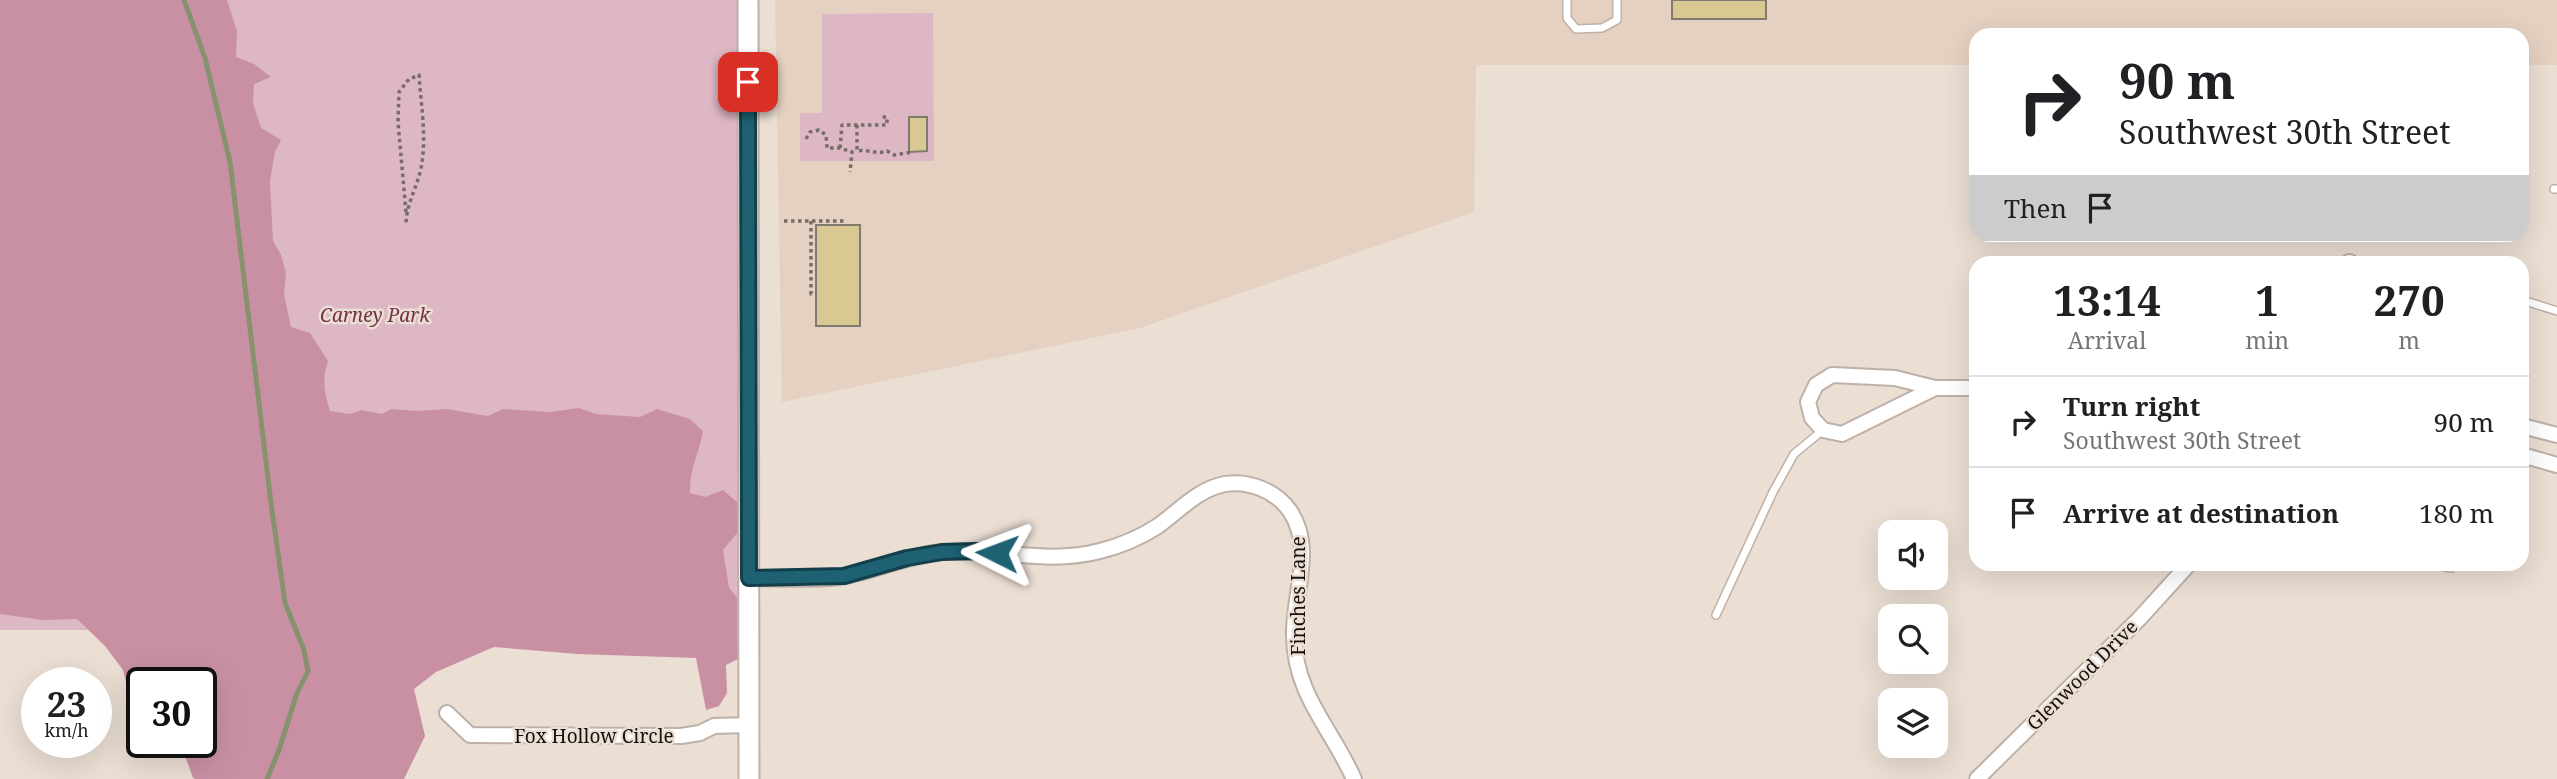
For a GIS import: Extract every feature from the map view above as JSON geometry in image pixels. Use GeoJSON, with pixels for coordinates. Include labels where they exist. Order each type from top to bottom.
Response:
{"type":"FeatureCollection","features":[{"type":"Feature","properties":{"kind":"street"},"geometry":{"type":"LineString","coordinates":[[748,0],[749,779]]}},
{"type":"Feature","properties":{"kind":"street"},"geometry":{"type":"LineString","coordinates":[[1935,387],[1842,434],[1823,430],[1811,418],[1808,402],[1816,385],[1832,375],[1895,378],[1935,387],[1969,387]]}},
{"type":"Feature","properties":{"kind":"street"},"geometry":{"type":"LineString","coordinates":[[2529,428],[2557,435]]}},
{"type":"Feature","properties":{"kind":"street"},"geometry":{"type":"LineString","coordinates":[[2529,457],[2557,465]]}},
{"type":"Feature","properties":{"kind":"street","name":"Finches Lane"},"geometry":{"type":"LineString","coordinates":[[749,578],[844,576],[907,558],[942,552],[975,551],[1042,558],[1068,557],[1100,551],[1129,541],[1155,527],[1209,489],[1226,484],[1262,488],[1288,508],[1297,523],[1302,550],[1294,636],[1297,663],[1305,692],[1343,755],[1354,779]]}},
{"type":"Feature","properties":{"kind":"street","name":"Glenwood Drive"},"geometry":{"type":"LineString","coordinates":[[1983,777],[2139,619],[2181,571]]}},
{"type":"Feature","properties":{"kind":"street","name":"Fox Hollow Circle"},"geometry":{"type":"LineString","coordinates":[[447,713],[470,735],[681,736],[701,733],[714,726],[748,725]]}},
{"type":"Feature","properties":{"kind":"lane"},"geometry":{"type":"LineString","coordinates":[[1567,0],[1567,18],[1576,29],[1602,28],[1617,20],[1617,0]]}},
{"type":"Feature","properties":{"kind":"lane"},"geometry":{"type":"LineString","coordinates":[[2529,302],[2557,311]]}},
{"type":"Feature","properties":{"kind":"lane"},"geometry":{"type":"LineString","coordinates":[[1716,615],[1773,492],[1794,454],[1823,430]]}},
{"type":"Feature","properties":{"kind":"path"},"geometry":{"type":"LineString","coordinates":[[406,212],[421,169],[424,140],[419,75],[409,79],[399,92],[398,122],[406,225]]}},
{"type":"Feature","properties":{"kind":"path"},"geometry":{"type":"LineString","coordinates":[[880,117],[894,117]]}},
{"type":"Feature","properties":{"kind":"path"},"geometry":{"type":"LineString","coordinates":[[840,148],[842,125],[887,125],[887,117]]}},
{"type":"Feature","properties":{"kind":"path"},"geometry":{"type":"LineString","coordinates":[[850,172],[857,125]]}},
{"type":"Feature","properties":{"kind":"path"},"geometry":{"type":"LineString","coordinates":[[806,139],[810,132],[818,130],[826,135],[827,148],[854,151],[867,149],[878,153],[887,151],[894,155],[914,152]]}},
{"type":"Feature","properties":{"kind":"path"},"geometry":{"type":"LineString","coordinates":[[784,221],[846,221]]}},
{"type":"Feature","properties":{"kind":"path"},"geometry":{"type":"LineString","coordinates":[[811,221],[811,294],[816,294]]}},
{"type":"Feature","properties":{"kind":"shaded area"},"geometry":{"type":"Polygon","coordinates":[[[0,0],[227,0],[237,31],[236,57],[254,64],[271,77],[254,84],[253,103],[261,128],[281,140],[275,152],[270,181],[273,241],[281,255],[286,273],[284,294],[291,327],[310,333],[328,361],[324,386],[330,411],[350,414],[361,410],[382,414],[391,409],[447,409],[488,416],[503,409],[550,412],[579,408],[596,414],[640,417],[657,409],[690,419],[703,431],[690,493],[705,497],[723,490],[739,504],[738,532],[723,550],[729,587],[737,598],[738,659],[726,665],[727,693],[719,706],[706,710],[696,658],[577,654],[494,647],[436,672],[414,689],[425,736],[404,779],[195,779],[186,758],[217,758],[217,667],[126,667],[126,682],[123,670],[105,646],[77,619],[42,620],[0,614],[0,0]]]}},
{"type":"Feature","properties":{"kind":"shaded area"},"geometry":{"type":"Polygon","coordinates":[[[775,0],[2557,0],[2557,65],[2529,65],[2529,28],[1969,28],[1969,65],[1476,65],[1474,212],[1140,328],[782,402],[775,0]]]}},
{"type":"Feature","properties":{"kind":"green space","name":"Carney Park"},"geometry":{"type":"Polygon","coordinates":[[[0,0],[744,0],[747,630],[0,630],[0,0]]]}},
{"type":"Feature","properties":{"kind":"green space"},"geometry":{"type":"Polygon","coordinates":[[[933,13],[934,161],[800,161],[800,113],[822,113],[822,14],[933,13]]]}},
{"type":"Feature","properties":{"kind":"building"},"geometry":{"type":"Polygon","coordinates":[[[1672,0],[1766,0],[1766,19],[1672,19],[1672,0]]]}},
{"type":"Feature","properties":{"kind":"building"},"geometry":{"type":"Polygon","coordinates":[[[909,117],[927,117],[927,151],[909,152],[909,117]]]}},
{"type":"Feature","properties":{"kind":"building"},"geometry":{"type":"Polygon","coordinates":[[[816,225],[860,225],[860,326],[816,326],[816,225]]]}},
{"type":"Feature","properties":{"kind":"waterway"},"geometry":{"type":"LineString","coordinates":[[184,0],[205,58],[230,162],[285,603],[304,650],[308,671],[297,693],[267,779]]}},
{"type":"Feature","properties":{"kind":"route"},"geometry":{"type":"LineString","coordinates":[[748,82],[749,578],[844,576],[907,558],[942,552],[997,553]]}}]}
